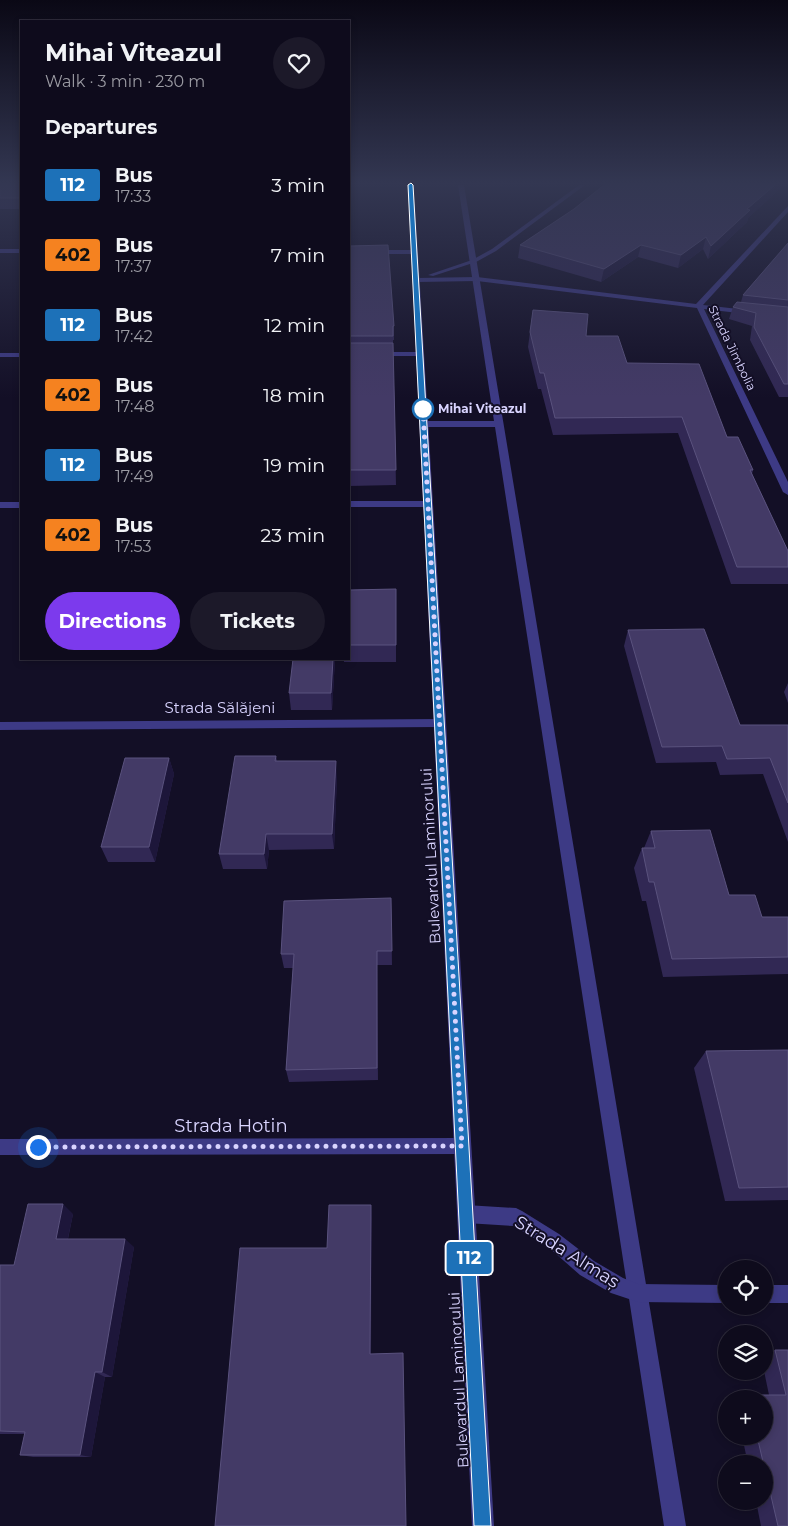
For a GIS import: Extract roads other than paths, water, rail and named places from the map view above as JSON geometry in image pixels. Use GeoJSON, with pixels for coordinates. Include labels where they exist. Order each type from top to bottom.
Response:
{"type":"FeatureCollection","features":[{"type":"Feature","properties":{"kind":"street","name":"Bulevardul Laminorului"},"geometry":{"type":"LineString","coordinates":[[415,256],[483,1526]]}},
{"type":"Feature","properties":{"kind":"street"},"geometry":{"type":"LineString","coordinates":[[473,256],[676,1526]]}},
{"type":"Feature","properties":{"kind":"street"},"geometry":{"type":"LineString","coordinates":[[417,280],[474,261],[483,256]]}},
{"type":"Feature","properties":{"kind":"street","name":"Strada Jimbolia"},"geometry":{"type":"LineString","coordinates":[[744,256],[699,306],[788,492]]}},
{"type":"Feature","properties":{"kind":"street"},"geometry":{"type":"LineString","coordinates":[[417,280],[477,280],[753,312]]}},
{"type":"Feature","properties":{"kind":"street"},"geometry":{"type":"LineString","coordinates":[[350,354],[420,354]]}},
{"type":"Feature","properties":{"kind":"street"},"geometry":{"type":"LineString","coordinates":[[0,355],[20,355]]}},
{"type":"Feature","properties":{"kind":"street"},"geometry":{"type":"LineString","coordinates":[[424,424],[500,424]]}},
{"type":"Feature","properties":{"kind":"street"},"geometry":{"type":"LineString","coordinates":[[350,504],[428,504]]}},
{"type":"Feature","properties":{"kind":"street"},"geometry":{"type":"LineString","coordinates":[[0,505],[20,505]]}},
{"type":"Feature","properties":{"kind":"street","name":"Strada Sălăjeni"},"geometry":{"type":"LineString","coordinates":[[0,726],[440,723]]}},
{"type":"Feature","properties":{"kind":"street","name":"Strada Hotin"},"geometry":{"type":"LineString","coordinates":[[0,1147],[462,1146]]}},
{"type":"Feature","properties":{"kind":"street","name":"Strada Almaș"},"geometry":{"type":"LineString","coordinates":[[466,1214],[516,1217],[553,1240],[587,1268],[618,1286],[638,1293],[718,1294]]}},
{"type":"Feature","properties":{"kind":"street"},"geometry":{"type":"LineString","coordinates":[[773,1294],[788,1294]]}},
{"type":"Feature","properties":{"kind":"place","name":"Mihai Viteazul"},"geometry":{"type":"Point","coordinates":[423,409]}}]}
